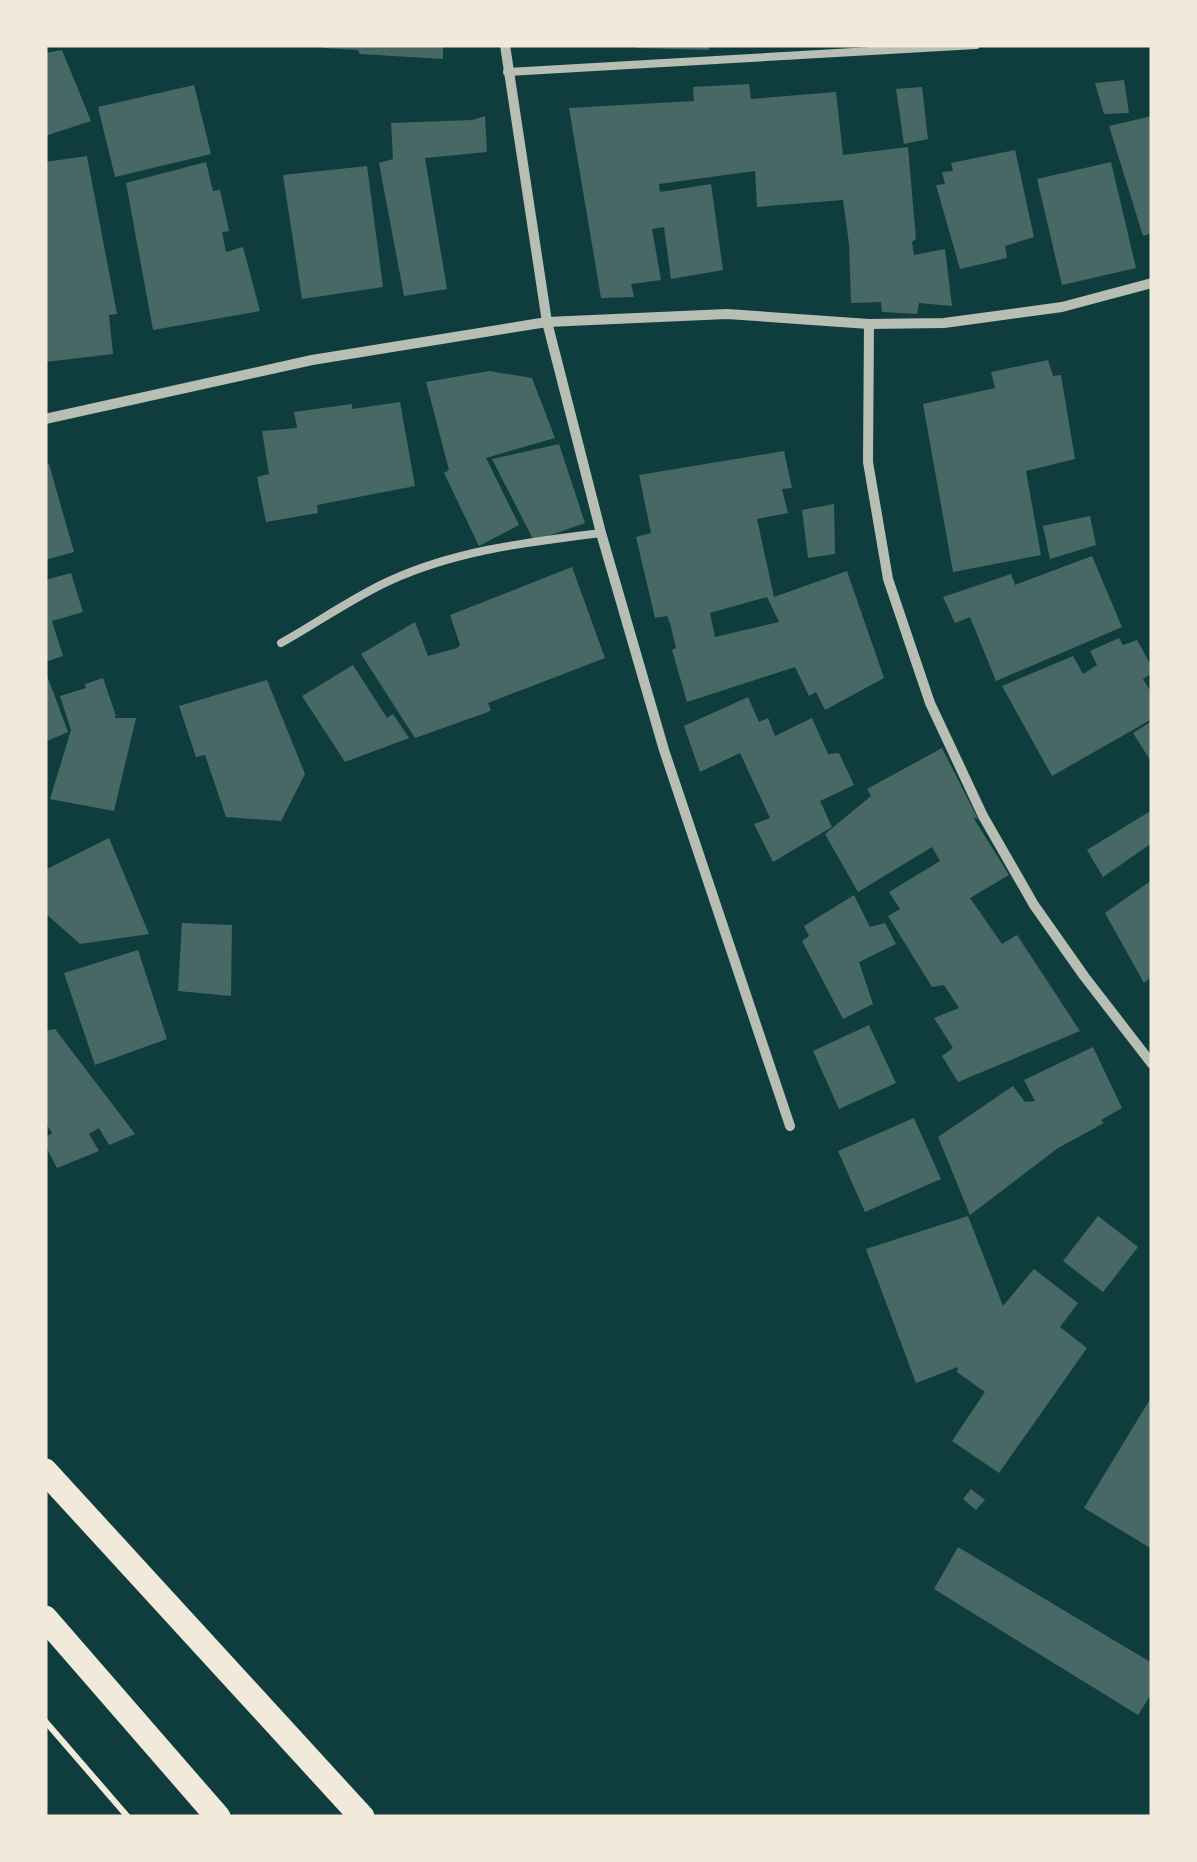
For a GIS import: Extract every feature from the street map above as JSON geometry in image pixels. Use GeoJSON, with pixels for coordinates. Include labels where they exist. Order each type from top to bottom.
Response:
{"type":"FeatureCollection","features":[{"type":"Feature","properties":{"kind":"main road"},"geometry":{"type":"LineString","coordinates":[[45,1471],[362,1817]]}},
{"type":"Feature","properties":{"kind":"main road"},"geometry":{"type":"LineString","coordinates":[[45,1618],[218,1817]]}},
{"type":"Feature","properties":{"kind":"street"},"geometry":{"type":"LineString","coordinates":[[504,45],[548,322],[601,532],[664,750],[790,1126]]}},
{"type":"Feature","properties":{"kind":"street"},"geometry":{"type":"LineString","coordinates":[[45,419],[312,360],[548,322],[727,314],[869,324],[944,323],[1062,307],[1152,283]]}},
{"type":"Feature","properties":{"kind":"street"},"geometry":{"type":"LineString","coordinates":[[869,324],[868,462],[888,579],[930,704],[984,816],[1034,904],[1152,1064]]}},
{"type":"Feature","properties":{"kind":"lane"},"geometry":{"type":"LineString","coordinates":[[507,72],[976,45]]}},
{"type":"Feature","properties":{"kind":"lane"},"geometry":{"type":"LineString","coordinates":[[281,644],[389,581],[452,558],[500,546],[601,532]]}},
{"type":"Feature","properties":{"kind":"path"},"geometry":{"type":"LineString","coordinates":[[45,1722],[128,1817]]}},
{"type":"Feature","properties":{"kind":"building"},"geometry":{"type":"Polygon","coordinates":[[[323,45],[443,45],[443,59],[360,54],[358,50],[323,45]]]}},
{"type":"Feature","properties":{"kind":"building"},"geometry":{"type":"Polygon","coordinates":[[[709,45],[709,50],[636,48],[709,45]]]}},
{"type":"Feature","properties":{"kind":"building"},"geometry":{"type":"Polygon","coordinates":[[[62,50],[91,121],[45,136],[45,53],[62,50]]]}},
{"type":"Feature","properties":{"kind":"building"},"geometry":{"type":"Polygon","coordinates":[[[1124,80],[1129,113],[1104,114],[1095,83],[1124,80]]]}},
{"type":"Feature","properties":{"kind":"building"},"geometry":{"type":"Polygon","coordinates":[[[749,84],[751,99],[836,92],[843,155],[908,147],[914,255],[945,249],[952,306],[919,303],[917,314],[882,312],[881,302],[851,303],[843,200],[757,207],[755,171],[659,184],[660,192],[711,184],[723,270],[671,279],[664,227],[652,229],[661,280],[631,284],[634,297],[601,298],[569,108],[694,101],[693,87],[749,84]]]}},
{"type":"Feature","properties":{"kind":"building"},"geometry":{"type":"Polygon","coordinates":[[[194,85],[211,154],[115,177],[98,107],[194,85]]]}},
{"type":"Feature","properties":{"kind":"building"},"geometry":{"type":"Polygon","coordinates":[[[922,87],[928,139],[904,144],[896,89],[922,87]]]}},
{"type":"Feature","properties":{"kind":"building"},"geometry":{"type":"Polygon","coordinates":[[[485,116],[487,152],[425,158],[447,289],[404,296],[379,163],[393,159],[391,123],[472,120],[485,116]]]}},
{"type":"Feature","properties":{"kind":"building"},"geometry":{"type":"Polygon","coordinates":[[[1152,116],[1152,233],[1143,236],[1109,126],[1152,116]]]}},
{"type":"Feature","properties":{"kind":"building"},"geometry":{"type":"Polygon","coordinates":[[[1015,150],[1034,237],[1005,246],[1007,258],[960,269],[936,185],[945,184],[942,172],[953,171],[951,163],[1015,150]]]}},
{"type":"Feature","properties":{"kind":"building"},"geometry":{"type":"Polygon","coordinates":[[[87,156],[117,314],[109,315],[113,354],[45,362],[45,162],[87,156]]]}},
{"type":"Feature","properties":{"kind":"building"},"geometry":{"type":"Polygon","coordinates":[[[206,162],[213,191],[220,190],[229,231],[222,232],[226,252],[243,247],[260,311],[153,330],[126,183],[206,162]]]}},
{"type":"Feature","properties":{"kind":"building"},"geometry":{"type":"Polygon","coordinates":[[[1111,162],[1136,268],[1062,285],[1037,179],[1111,162]]]}},
{"type":"Feature","properties":{"kind":"building"},"geometry":{"type":"Polygon","coordinates":[[[367,166],[383,287],[302,299],[283,175],[367,166]]]}},
{"type":"Feature","properties":{"kind":"building"},"geometry":{"type":"Polygon","coordinates":[[[1048,360],[1053,376],[1061,375],[1075,459],[1026,471],[1041,555],[953,572],[923,404],[995,388],[991,372],[1048,360]]]}},
{"type":"Feature","properties":{"kind":"building"},"geometry":{"type":"Polygon","coordinates":[[[489,371],[532,378],[555,438],[486,458],[519,525],[479,546],[444,473],[449,470],[426,382],[489,371]]]}},
{"type":"Feature","properties":{"kind":"building"},"geometry":{"type":"Polygon","coordinates":[[[400,402],[415,486],[317,505],[318,513],[266,522],[257,477],[269,474],[262,431],[297,428],[294,412],[400,402]]]}},
{"type":"Feature","properties":{"kind":"building"},"geometry":{"type":"Polygon","coordinates":[[[559,444],[585,523],[534,541],[492,459],[559,444]]]}},
{"type":"Feature","properties":{"kind":"building"},"geometry":{"type":"Polygon","coordinates":[[[784,451],[792,488],[782,489],[788,513],[757,519],[774,597],[847,571],[884,678],[825,710],[816,692],[809,696],[795,667],[687,702],[672,650],[676,648],[670,623],[667,616],[655,618],[636,537],[651,533],[639,475],[784,451]],[[767,597],[710,613],[715,637],[779,622],[767,597]]]}},
{"type":"Feature","properties":{"kind":"building"},"geometry":{"type":"Polygon","coordinates":[[[49,464],[74,552],[45,560],[45,465],[49,464]]]}},
{"type":"Feature","properties":{"kind":"building"},"geometry":{"type":"Polygon","coordinates":[[[834,504],[835,554],[808,558],[802,510],[834,504]]]}},
{"type":"Feature","properties":{"kind":"building"},"geometry":{"type":"Polygon","coordinates":[[[1090,516],[1096,545],[1050,559],[1043,526],[1090,516]]]}},
{"type":"Feature","properties":{"kind":"building"},"geometry":{"type":"Polygon","coordinates":[[[1092,556],[1122,627],[996,681],[970,617],[955,623],[943,597],[1011,574],[1015,585],[1092,556]]]}},
{"type":"Feature","properties":{"kind":"building"},"geometry":{"type":"Polygon","coordinates":[[[572,567],[605,658],[488,703],[488,712],[415,738],[361,654],[415,622],[428,656],[457,648],[460,645],[450,615],[572,567]]]}},
{"type":"Feature","properties":{"kind":"building"},"geometry":{"type":"Polygon","coordinates":[[[71,573],[83,612],[52,621],[63,656],[45,662],[45,580],[71,573]]]}},
{"type":"Feature","properties":{"kind":"building"},"geometry":{"type":"Polygon","coordinates":[[[1119,638],[1123,645],[1137,640],[1152,667],[1152,673],[1143,679],[1152,694],[1152,719],[1052,776],[1002,686],[1073,656],[1083,674],[1097,665],[1090,651],[1119,638]]]}},
{"type":"Feature","properties":{"kind":"building"},"geometry":{"type":"Polygon","coordinates":[[[353,665],[387,718],[393,714],[409,738],[345,762],[302,696],[353,665]]]}},
{"type":"Feature","properties":{"kind":"building"},"geometry":{"type":"Polygon","coordinates":[[[45,670],[68,732],[45,742],[45,670]]]}},
{"type":"Feature","properties":{"kind":"building"},"geometry":{"type":"Polygon","coordinates":[[[103,678],[114,718],[136,718],[114,811],[50,799],[71,730],[60,696],[103,678]]]}},
{"type":"Feature","properties":{"kind":"building"},"geometry":{"type":"Polygon","coordinates":[[[267,680],[305,774],[281,821],[226,817],[205,755],[196,757],[179,706],[267,680]]]}},
{"type":"Feature","properties":{"kind":"building"},"geometry":{"type":"Polygon","coordinates":[[[748,697],[759,722],[768,718],[775,736],[812,718],[828,754],[839,753],[854,785],[820,801],[832,827],[773,862],[754,824],[770,818],[740,753],[700,772],[684,726],[748,697]]]}},
{"type":"Feature","properties":{"kind":"building"},"geometry":{"type":"Polygon","coordinates":[[[1152,721],[1152,763],[1133,733],[1152,721]]]}},
{"type":"Feature","properties":{"kind":"building"},"geometry":{"type":"Polygon","coordinates":[[[942,748],[978,819],[973,817],[1009,875],[970,898],[1002,944],[1017,935],[1080,1031],[958,1082],[942,1056],[953,1048],[934,1018],[959,1008],[944,985],[932,987],[888,916],[900,909],[889,892],[940,861],[932,847],[858,892],[825,834],[871,796],[867,789],[942,748]]]}},
{"type":"Feature","properties":{"kind":"building"},"geometry":{"type":"Polygon","coordinates":[[[1152,810],[1152,843],[1103,877],[1087,850],[1152,810]]]}},
{"type":"Feature","properties":{"kind":"building"},"geometry":{"type":"Polygon","coordinates":[[[109,838],[149,934],[80,944],[45,913],[45,870],[109,838]]]}},
{"type":"Feature","properties":{"kind":"building"},"geometry":{"type":"Polygon","coordinates":[[[1152,880],[1152,976],[1144,983],[1105,913],[1152,880]]]}},
{"type":"Feature","properties":{"kind":"building"},"geometry":{"type":"Polygon","coordinates":[[[854,895],[870,927],[885,923],[896,944],[859,962],[873,1004],[843,1019],[802,941],[809,936],[804,926],[854,895]]]}},
{"type":"Feature","properties":{"kind":"building"},"geometry":{"type":"Polygon","coordinates":[[[182,923],[232,925],[231,996],[178,991],[182,923]]]}},
{"type":"Feature","properties":{"kind":"building"},"geometry":{"type":"Polygon","coordinates":[[[138,950],[167,1039],[95,1065],[64,973],[138,950]]]}},
{"type":"Feature","properties":{"kind":"building"},"geometry":{"type":"Polygon","coordinates":[[[869,1025],[896,1083],[839,1109],[813,1051],[869,1025]]]}},
{"type":"Feature","properties":{"kind":"building"},"geometry":{"type":"Polygon","coordinates":[[[55,1029],[135,1134],[109,1145],[99,1128],[89,1134],[99,1151],[57,1168],[45,1145],[45,1138],[52,1133],[45,1122],[45,1031],[55,1029]]]}},
{"type":"Feature","properties":{"kind":"building"},"geometry":{"type":"Polygon","coordinates":[[[1093,1047],[1122,1108],[1101,1120],[1104,1123],[1058,1148],[970,1215],[938,1137],[1013,1086],[1025,1102],[1035,1101],[1024,1080],[1093,1047]]]}},
{"type":"Feature","properties":{"kind":"building"},"geometry":{"type":"Polygon","coordinates":[[[914,1118],[941,1179],[865,1212],[838,1151],[914,1118]]]}},
{"type":"Feature","properties":{"kind":"building"},"geometry":{"type":"Polygon","coordinates":[[[968,1216],[1003,1306],[1034,1269],[1078,1303],[1060,1327],[1087,1348],[999,1473],[952,1441],[985,1392],[957,1372],[958,1367],[916,1383],[866,1249],[968,1216]]]}},
{"type":"Feature","properties":{"kind":"building"},"geometry":{"type":"Polygon","coordinates":[[[1098,1216],[1138,1247],[1103,1292],[1063,1261],[1098,1216]]]}},
{"type":"Feature","properties":{"kind":"building"},"geometry":{"type":"Polygon","coordinates":[[[1152,1396],[1152,1549],[1084,1508],[1152,1396]]]}},
{"type":"Feature","properties":{"kind":"building"},"geometry":{"type":"Polygon","coordinates":[[[971,1489],[985,1500],[976,1510],[963,1499],[971,1489]]]}},
{"type":"Feature","properties":{"kind":"building"},"geometry":{"type":"Polygon","coordinates":[[[958,1547],[1152,1663],[1152,1693],[1138,1715],[934,1589],[958,1547]]]}}]}
